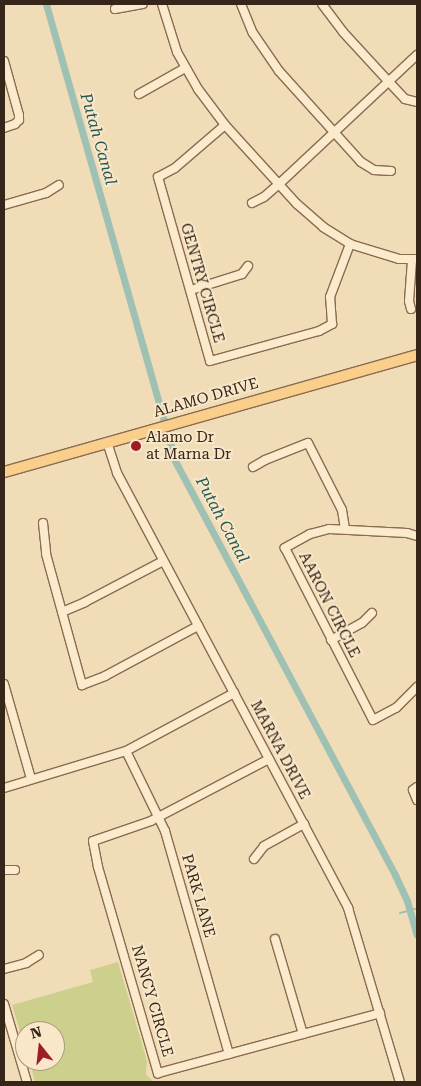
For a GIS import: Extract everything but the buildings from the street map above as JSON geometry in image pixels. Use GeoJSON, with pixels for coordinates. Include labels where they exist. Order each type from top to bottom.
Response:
{"type":"FeatureCollection","features":[{"type":"Feature","properties":{"kind":"main road","name":"ALAMO DRIVE"},"geometry":{"type":"LineString","coordinates":[[4,472],[417,355]]}},
{"type":"Feature","properties":{"kind":"street"},"geometry":{"type":"LineString","coordinates":[[115,9],[143,4]]}},
{"type":"Feature","properties":{"kind":"street"},"geometry":{"type":"LineString","coordinates":[[162,4],[177,52],[185,68],[225,125],[279,184],[323,227],[350,244],[380,254],[415,260],[409,301],[411,309]]}},
{"type":"Feature","properties":{"kind":"street"},"geometry":{"type":"LineString","coordinates":[[241,4],[253,33],[279,71],[361,162],[374,170],[391,171]]}},
{"type":"Feature","properties":{"kind":"street"},"geometry":{"type":"LineString","coordinates":[[322,4],[342,32],[389,82],[405,98],[417,102]]}},
{"type":"Feature","properties":{"kind":"street"},"geometry":{"type":"LineString","coordinates":[[252,203],[264,197],[279,184],[417,55]]}},
{"type":"Feature","properties":{"kind":"street"},"geometry":{"type":"LineString","coordinates":[[4,61],[19,120],[16,124],[4,128]]}},
{"type":"Feature","properties":{"kind":"street"},"geometry":{"type":"LineString","coordinates":[[139,94],[185,68]]}},
{"type":"Feature","properties":{"kind":"street","name":"GENTRY CIRCLE"},"geometry":{"type":"LineString","coordinates":[[225,125],[175,168],[158,177],[210,361],[310,334],[332,324],[330,297],[350,244]]}},
{"type":"Feature","properties":{"kind":"street"},"geometry":{"type":"LineString","coordinates":[[4,205],[46,193],[59,185]]}},
{"type":"Feature","properties":{"kind":"street"},"geometry":{"type":"LineString","coordinates":[[191,290],[242,274],[248,266]]}},
{"type":"Feature","properties":{"kind":"street","name":"MARNA DRIVE"},"geometry":{"type":"LineString","coordinates":[[107,442],[117,473],[348,908],[400,1082]]}},
{"type":"Feature","properties":{"kind":"street"},"geometry":{"type":"LineString","coordinates":[[253,467],[265,460],[308,443],[342,510],[345,528]]}},
{"type":"Feature","properties":{"kind":"street"},"geometry":{"type":"LineString","coordinates":[[43,522],[46,554],[82,685],[105,676],[198,626]]}},
{"type":"Feature","properties":{"kind":"street","name":"AARON CIRCLE"},"geometry":{"type":"LineString","coordinates":[[417,536],[345,528],[329,529],[310,534],[285,548],[373,720],[396,708],[417,687]]}},
{"type":"Feature","properties":{"kind":"street"},"geometry":{"type":"LineString","coordinates":[[62,612],[163,561]]}},
{"type":"Feature","properties":{"kind":"street"},"geometry":{"type":"LineString","coordinates":[[331,640],[362,623],[372,613]]}},
{"type":"Feature","properties":{"kind":"street"},"geometry":{"type":"LineString","coordinates":[[4,684],[7,708],[31,779]]}},
{"type":"Feature","properties":{"kind":"street"},"geometry":{"type":"LineString","coordinates":[[4,788],[126,751],[234,693]]}},
{"type":"Feature","properties":{"kind":"street","name":"PARK LANE"},"geometry":{"type":"LineString","coordinates":[[126,751],[159,818],[229,1054]]}},
{"type":"Feature","properties":{"kind":"street"},"geometry":{"type":"LineString","coordinates":[[159,818],[269,759]]}},
{"type":"Feature","properties":{"kind":"street"},"geometry":{"type":"LineString","coordinates":[[417,787],[413,790],[417,800]]}},
{"type":"Feature","properties":{"kind":"street","name":"NANCY CIRCLE"},"geometry":{"type":"LineString","coordinates":[[159,818],[92,841],[158,1073],[380,1012]]}},
{"type":"Feature","properties":{"kind":"street"},"geometry":{"type":"LineString","coordinates":[[254,859],[264,846],[304,824]]}},
{"type":"Feature","properties":{"kind":"street"},"geometry":{"type":"LineString","coordinates":[[4,870],[15,870]]}},
{"type":"Feature","properties":{"kind":"street"},"geometry":{"type":"LineString","coordinates":[[275,939],[303,1034]]}},
{"type":"Feature","properties":{"kind":"street"},"geometry":{"type":"LineString","coordinates":[[4,969],[26,963],[39,956]]}},
{"type":"Feature","properties":{"kind":"street"},"geometry":{"type":"LineString","coordinates":[[4,1004],[27,1082]]}},
{"type":"Feature","properties":{"kind":"green space"},"geometry":{"type":"Polygon","coordinates":[[[118,962],[147,1061],[146,1074],[152,1080],[151,1082],[35,1082],[32,1071],[65,1071],[65,1021],[17,1021],[12,1005],[93,982],[90,970],[118,962]]]}},
{"type":"Feature","properties":{"kind":"waterway","name":"Putah Canal"},"geometry":{"type":"LineString","coordinates":[[46,4],[175,461],[395,875],[407,901],[417,935]]}},
{"type":"Feature","properties":{"kind":"waterway","name":"Putah Canal"},"geometry":{"type":"LineString","coordinates":[[400,913],[415,909]]}},
{"type":"Feature","properties":{"kind":"place","name":"Alamo Dr at Marna Dr"},"geometry":{"type":"Point","coordinates":[136,446]}}]}
